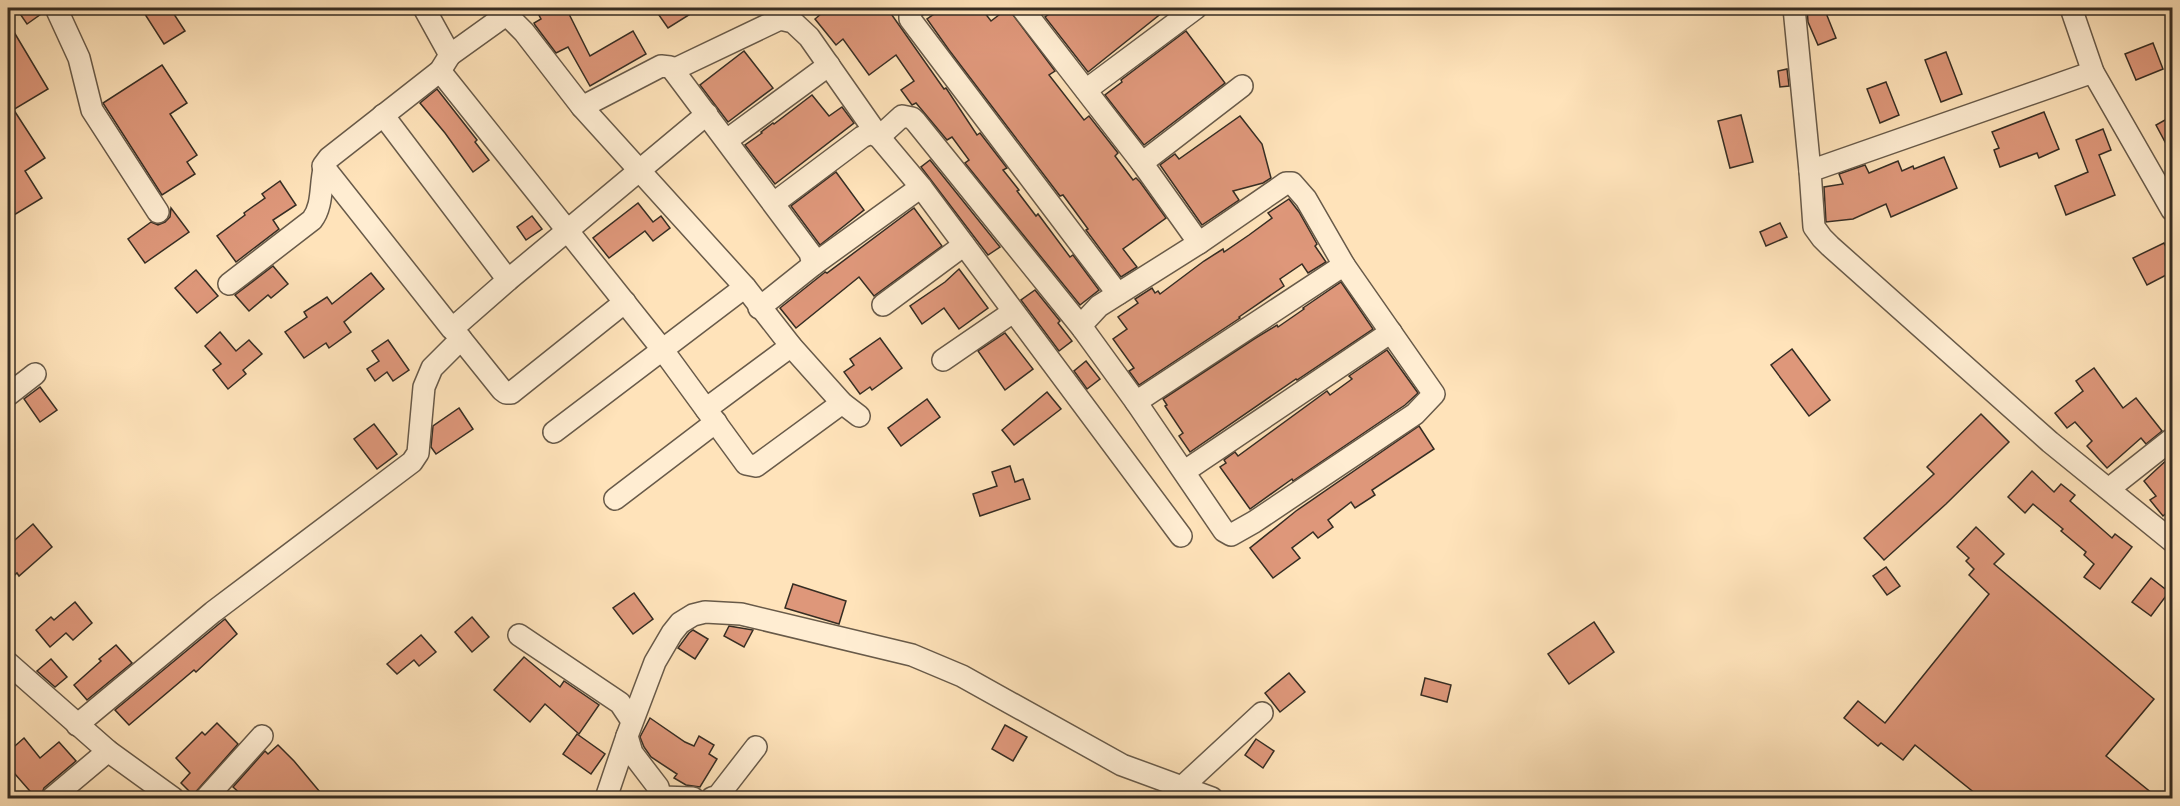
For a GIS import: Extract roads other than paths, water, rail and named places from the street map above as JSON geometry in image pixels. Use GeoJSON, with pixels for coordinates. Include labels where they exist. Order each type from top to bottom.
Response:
{"type":"FeatureCollection","features":[{"type":"Feature","properties":{"kind":"street"},"geometry":{"type":"LineString","coordinates":[[56,8],[79,58],[92,110],[158,212]]}},
{"type":"Feature","properties":{"kind":"street"},"geometry":{"type":"LineString","coordinates":[[229,284],[312,220],[320,207],[325,161],[445,63],[503,17],[510,18],[524,32],[582,107],[745,287],[790,346],[850,410],[756,466],[746,464],[662,350],[568,230],[445,63],[424,8]]}},
{"type":"Feature","properties":{"kind":"street"},"geometry":{"type":"LineString","coordinates":[[914,8],[910,11],[910,19],[1118,294]]}},
{"type":"Feature","properties":{"kind":"street"},"geometry":{"type":"LineString","coordinates":[[1086,90],[1196,8]]}},
{"type":"Feature","properties":{"kind":"street"},"geometry":{"type":"LineString","coordinates":[[1794,8],[1814,227],[1822,238],[1983,385],[2172,541]]}},
{"type":"Feature","properties":{"kind":"street"},"geometry":{"type":"LineString","coordinates":[[2072,8],[2093,72],[2172,210]]}},
{"type":"Feature","properties":{"kind":"street"},"geometry":{"type":"LineString","coordinates":[[1026,9],[1143,163],[1199,243]]}},
{"type":"Feature","properties":{"kind":"street"},"geometry":{"type":"LineString","coordinates":[[673,70],[780,19],[786,19],[802,29],[879,136],[921,188],[1181,536]]}},
{"type":"Feature","properties":{"kind":"street"},"geometry":{"type":"LineString","coordinates":[[727,140],[829,65]]}},
{"type":"Feature","properties":{"kind":"street"},"geometry":{"type":"LineString","coordinates":[[582,107],[661,66],[670,67],[804,243],[813,265]]}},
{"type":"Feature","properties":{"kind":"street"},"geometry":{"type":"LineString","coordinates":[[1810,171],[2093,72]]}},
{"type":"Feature","properties":{"kind":"street"},"geometry":{"type":"LineString","coordinates":[[1143,163],[1242,86]]}},
{"type":"Feature","properties":{"kind":"street"},"geometry":{"type":"LineString","coordinates":[[77,725],[213,612],[412,462],[417,453],[424,387],[432,368],[457,334],[508,280],[707,114]]}},
{"type":"Feature","properties":{"kind":"street"},"geometry":{"type":"LineString","coordinates":[[383,115],[508,280]]}},
{"type":"Feature","properties":{"kind":"street"},"geometry":{"type":"LineString","coordinates":[[879,136],[902,116],[912,118],[916,122],[1083,329],[1185,471],[1221,527],[1232,535],[1415,414],[1434,394],[1344,265],[1306,199],[1292,183],[1280,187],[1199,243],[1118,294],[1090,314],[1083,329]]}},
{"type":"Feature","properties":{"kind":"street"},"geometry":{"type":"LineString","coordinates":[[774,203],[862,137],[871,133],[879,136]]}},
{"type":"Feature","properties":{"kind":"street"},"geometry":{"type":"LineString","coordinates":[[324,169],[502,390],[511,393],[625,303]]}},
{"type":"Feature","properties":{"kind":"street"},"geometry":{"type":"LineString","coordinates":[[759,308],[813,265],[921,188]]}},
{"type":"Feature","properties":{"kind":"street"},"geometry":{"type":"LineString","coordinates":[[883,305],[964,245]]}},
{"type":"Feature","properties":{"kind":"street"},"geometry":{"type":"LineString","coordinates":[[1136,402],[1344,265]]}},
{"type":"Feature","properties":{"kind":"street"},"geometry":{"type":"LineString","coordinates":[[554,432],[745,287]]}},
{"type":"Feature","properties":{"kind":"street"},"geometry":{"type":"LineString","coordinates":[[943,360],[1013,312]]}},
{"type":"Feature","properties":{"kind":"street"},"geometry":{"type":"LineString","coordinates":[[1185,471],[1391,332]]}},
{"type":"Feature","properties":{"kind":"street"},"geometry":{"type":"LineString","coordinates":[[615,499],[790,346]]}},
{"type":"Feature","properties":{"kind":"street"},"geometry":{"type":"LineString","coordinates":[[8,395],[35,374]]}},
{"type":"Feature","properties":{"kind":"street"},"geometry":{"type":"LineString","coordinates":[[2110,488],[2172,439]]}},
{"type":"Feature","properties":{"kind":"street"},"geometry":{"type":"LineString","coordinates":[[606,798],[629,728],[655,662],[680,623],[693,615],[705,612],[741,614],[912,655],[962,676],[1122,765],[1196,794],[1262,712]]}},
{"type":"Feature","properties":{"kind":"street"},"geometry":{"type":"LineString","coordinates":[[519,635],[620,703],[629,728],[632,753],[658,787],[661,798],[693,798]]}},
{"type":"Feature","properties":{"kind":"street"},"geometry":{"type":"LineString","coordinates":[[8,663],[108,751],[174,798]]}},
{"type":"Feature","properties":{"kind":"street"},"geometry":{"type":"LineString","coordinates":[[206,798],[262,736]]}},
{"type":"Feature","properties":{"kind":"street"},"geometry":{"type":"LineString","coordinates":[[712,798],[718,796],[756,747]]}},
{"type":"Feature","properties":{"kind":"street"},"geometry":{"type":"LineString","coordinates":[[52,798],[108,751]]}}]}
